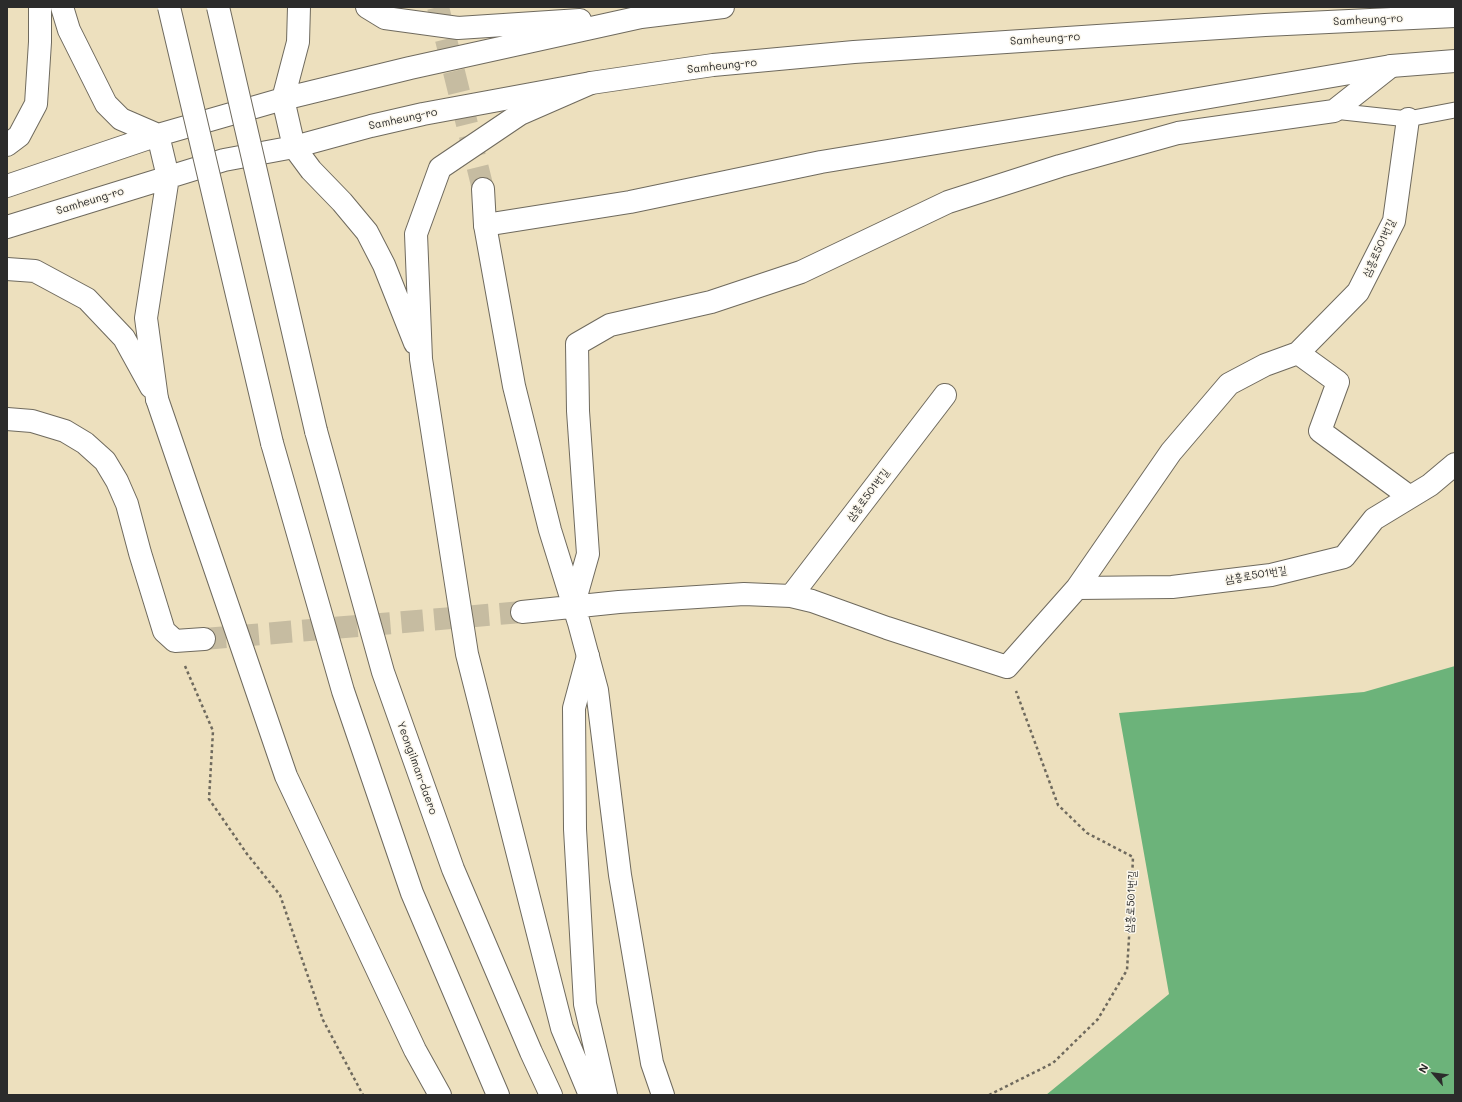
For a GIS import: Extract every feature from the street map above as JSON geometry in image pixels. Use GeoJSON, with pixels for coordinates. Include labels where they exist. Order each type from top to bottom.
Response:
{"type":"FeatureCollection","features":[{"type":"Feature","properties":{"kind":"main road"},"geometry":{"type":"LineString","coordinates":[[7,146],[19,136],[36,104],[40,42],[40,7]]}},
{"type":"Feature","properties":{"kind":"main road"},"geometry":{"type":"LineString","coordinates":[[62,7],[69,30],[106,104],[121,119],[158,135]]}},
{"type":"Feature","properties":{"kind":"main road"},"geometry":{"type":"LineString","coordinates":[[169,7],[272,443],[343,691],[412,893],[498,1095]]}},
{"type":"Feature","properties":{"kind":"main road","name":"Yeongilman-daero"},"geometry":{"type":"LineString","coordinates":[[218,7],[316,430],[383,672],[453,869],[531,1052],[551,1095]]}},
{"type":"Feature","properties":{"kind":"main road"},"geometry":{"type":"LineString","coordinates":[[299,7],[298,42],[283,99],[294,147],[311,170],[342,202],[367,232],[384,265],[421,359]]}},
{"type":"Feature","properties":{"kind":"main road"},"geometry":{"type":"LineString","coordinates":[[367,7],[385,18],[458,28],[641,17],[723,7]]}},
{"type":"Feature","properties":{"kind":"main road","name":"Samheung-ro"},"geometry":{"type":"LineString","coordinates":[[7,227],[224,160],[294,147],[370,126],[415,116],[591,83],[713,66],[854,52],[1265,25],[1455,16]]}},
{"type":"Feature","properties":{"kind":"main road"},"geometry":{"type":"LineString","coordinates":[[7,186],[158,135],[283,99],[410,68],[641,17]]}},
{"type":"Feature","properties":{"kind":"main road"},"geometry":{"type":"LineString","coordinates":[[485,225],[630,202],[821,162],[1070,122],[1391,66],[1455,60]]}},
{"type":"Feature","properties":{"kind":"main road"},"geometry":{"type":"LineString","coordinates":[[574,607],[588,554],[578,411],[577,344],[610,325],[711,302],[801,272],[948,202],[1060,166],[1178,133],[1334,111],[1391,66]]}},
{"type":"Feature","properties":{"kind":"main road"},"geometry":{"type":"LineString","coordinates":[[590,1095],[562,1028],[467,654],[421,359],[416,234],[440,168],[520,114],[591,83]]}},
{"type":"Feature","properties":{"kind":"main road","name":"삼흥로501번길"},"geometry":{"type":"LineString","coordinates":[[1007,667],[1077,588],[1171,452],[1229,384],[1265,365],[1298,353],[1358,292],[1394,221],[1408,119]]}},
{"type":"Feature","properties":{"kind":"main road"},"geometry":{"type":"LineString","coordinates":[[157,399],[146,318],[168,177],[158,135]]}},
{"type":"Feature","properties":{"kind":"main road"},"geometry":{"type":"LineString","coordinates":[[483,189],[485,225],[514,386],[550,530],[574,607],[597,690],[620,875],[652,1063],[663,1095]]}},
{"type":"Feature","properties":{"kind":"main road"},"geometry":{"type":"LineString","coordinates":[[7,269],[35,271],[87,300],[124,338],[157,399],[286,776],[415,1050],[440,1095]]}},
{"type":"Feature","properties":{"kind":"main road"},"geometry":{"type":"LineString","coordinates":[[1298,353],[1338,382],[1320,431],[1410,497]]}},
{"type":"Feature","properties":{"kind":"main road","name":"삼흥로501번길"},"geometry":{"type":"LineString","coordinates":[[792,596],[945,395]]}},
{"type":"Feature","properties":{"kind":"main road"},"geometry":{"type":"LineString","coordinates":[[7,419],[32,420],[65,431],[85,443],[105,461],[117,481],[127,504],[140,553],[164,631],[175,641],[204,639]]}},
{"type":"Feature","properties":{"kind":"main road","name":"삼흥로501번길"},"geometry":{"type":"LineString","coordinates":[[1077,588],[1172,587],[1271,575],[1344,557],[1374,519],[1430,485],[1455,464]]}},
{"type":"Feature","properties":{"kind":"main road"},"geometry":{"type":"LineString","coordinates":[[522,612],[620,602],[744,594],[792,596],[1007,667]]}},
{"type":"Feature","properties":{"kind":"main road"},"geometry":{"type":"LineString","coordinates":[[588,656],[574,708],[575,829],[585,1004],[606,1095]]}},
{"type":"Feature","properties":{"kind":"lane"},"geometry":{"type":"LineString","coordinates":[[1334,111],[1408,119],[1455,110]]}},
{"type":"Feature","properties":{"kind":"path"},"geometry":{"type":"LineString","coordinates":[[175,641],[213,731],[209,799],[247,854],[280,895],[323,1020],[363,1095]]}},
{"type":"Feature","properties":{"kind":"path","name":"삼흥로501번길"},"geometry":{"type":"LineString","coordinates":[[989,1095],[1053,1063],[1098,1019],[1127,970],[1133,857],[1087,833],[1058,805],[1007,667]]}},
{"type":"Feature","properties":{"kind":"green space"},"geometry":{"type":"Polygon","coordinates":[[[1455,666],[1455,1095],[1046,1095],[1169,994],[1119,713],[1364,692],[1455,666]]]}},
{"type":"Feature","properties":{"kind":"tunnel"},"geometry":{"type":"LineString","coordinates":[[438,7],[483,189]]}},
{"type":"Feature","properties":{"kind":"tunnel"},"geometry":{"type":"LineString","coordinates":[[204,639],[522,612]]}}]}
